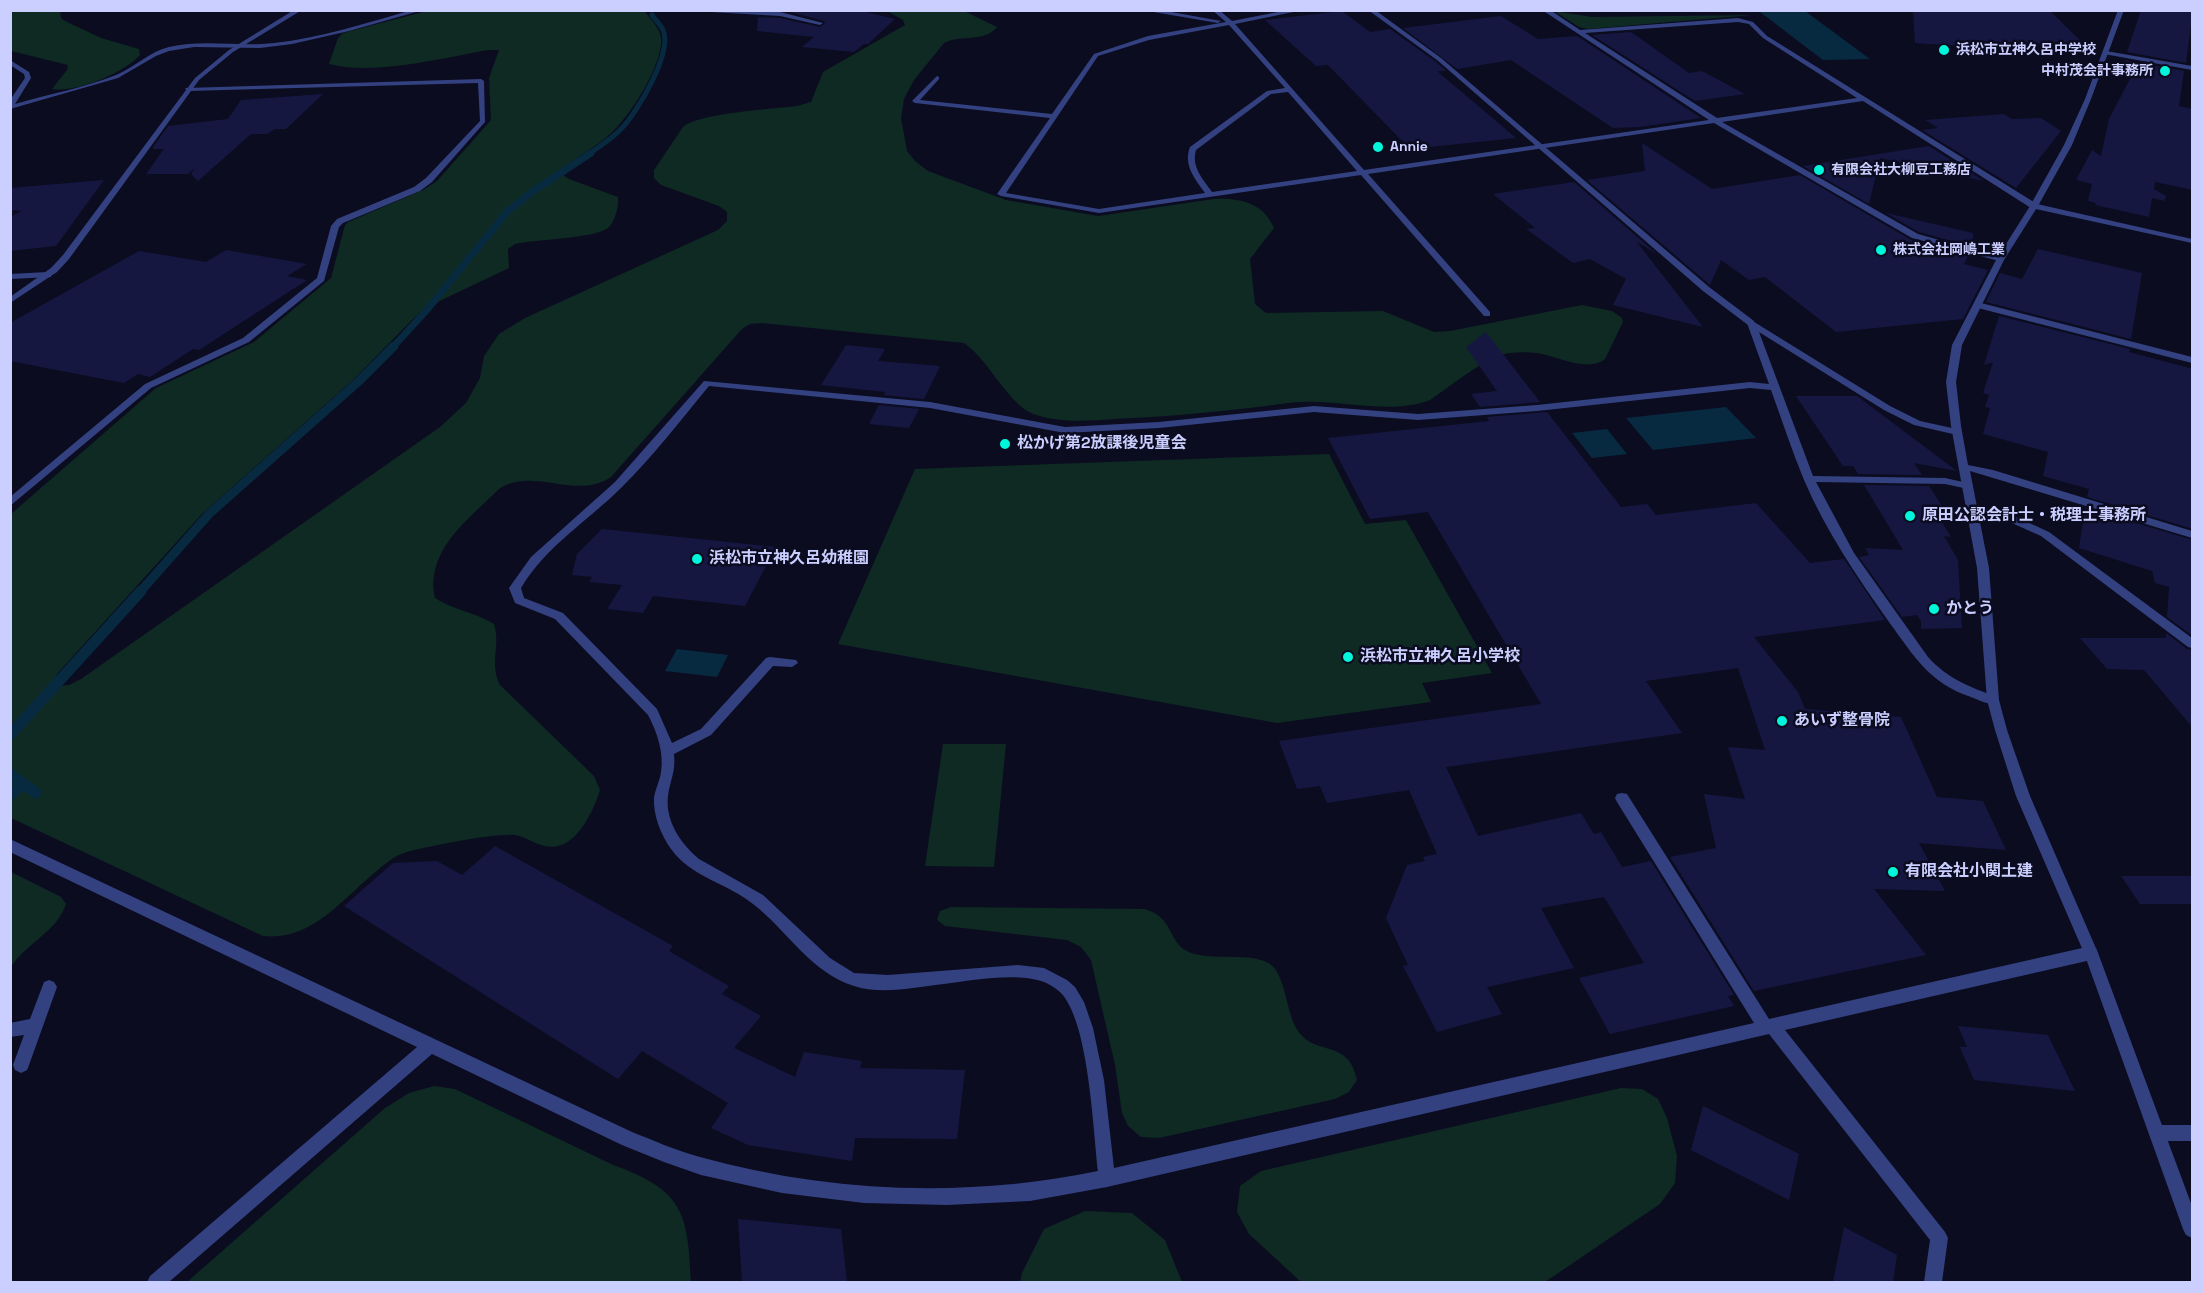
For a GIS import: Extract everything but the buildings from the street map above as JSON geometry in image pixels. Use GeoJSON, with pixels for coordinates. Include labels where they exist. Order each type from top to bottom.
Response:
{"type":"FeatureCollection","features":[{"type":"Feature","properties":{"kind":"street"},"geometry":{"type":"LineString","coordinates":[[10,301],[48,275],[66,257],[188,89],[207,70],[299,10]]}},
{"type":"Feature","properties":{"kind":"street"},"geometry":{"type":"LineString","coordinates":[[10,106],[120,76],[152,54],[171,49],[192,46],[238,48],[298,41],[420,10]]}},
{"type":"Feature","properties":{"kind":"street"},"geometry":{"type":"LineString","coordinates":[[680,10],[780,14],[820,23]]}},
{"type":"Feature","properties":{"kind":"street"},"geometry":{"type":"LineString","coordinates":[[1145,10],[1231,23]]}},
{"type":"Feature","properties":{"kind":"street"},"geometry":{"type":"LineString","coordinates":[[1215,10],[1231,23],[1486,314]]}},
{"type":"Feature","properties":{"kind":"street"},"geometry":{"type":"LineString","coordinates":[[1300,10],[1148,38],[1096,55],[1001,194],[1099,211],[1864,99]]}},
{"type":"Feature","properties":{"kind":"street"},"geometry":{"type":"LineString","coordinates":[[1371,10],[1439,59],[1706,289],[1751,323],[1887,408],[1917,423],[1957,432]]}},
{"type":"Feature","properties":{"kind":"street"},"geometry":{"type":"LineString","coordinates":[[1545,10],[1716,121],[1915,236],[2000,260]]}},
{"type":"Feature","properties":{"kind":"street"},"geometry":{"type":"LineString","coordinates":[[2121,10],[2068,145],[2000,260],[1957,345],[1951,382],[1957,432],[1983,568],[1993,700],[2010,762],[2091,953],[2193,1229]]}},
{"type":"Feature","properties":{"kind":"street"},"geometry":{"type":"LineString","coordinates":[[1579,32],[1738,20],[1750,23],[1765,37],[2034,206],[2193,241]]}},
{"type":"Feature","properties":{"kind":"street"},"geometry":{"type":"LineString","coordinates":[[2106,52],[2193,68]]}},
{"type":"Feature","properties":{"kind":"street"},"geometry":{"type":"LineString","coordinates":[[10,62],[27,72],[28,78],[10,106]]}},
{"type":"Feature","properties":{"kind":"street"},"geometry":{"type":"LineString","coordinates":[[937,78],[915,101],[1054,116]]}},
{"type":"Feature","properties":{"kind":"street"},"geometry":{"type":"LineString","coordinates":[[10,504],[148,386],[246,340],[321,279],[335,226],[340,221],[417,189],[429,180],[483,121],[481,81],[188,89]]}},
{"type":"Feature","properties":{"kind":"street"},"geometry":{"type":"LineString","coordinates":[[1210,195],[1190,164],[1189,156],[1193,149],[1269,92],[1290,90]]}},
{"type":"Feature","properties":{"kind":"street"},"geometry":{"type":"LineString","coordinates":[[10,277],[48,275]]}},
{"type":"Feature","properties":{"kind":"street"},"geometry":{"type":"LineString","coordinates":[[1977,305],[2193,360]]}},
{"type":"Feature","properties":{"kind":"street"},"geometry":{"type":"LineString","coordinates":[[1751,323],[1809,479],[1828,521],[1854,567],[1916,651],[1941,677],[1959,689],[1993,700]]}},
{"type":"Feature","properties":{"kind":"street"},"geometry":{"type":"LineString","coordinates":[[1107,1178],[1094,1069],[1083,1018],[1070,992],[1045,975],[1014,972],[886,982],[852,979],[826,962],[748,890],[695,865],[676,845],[665,822],[661,797],[668,773],[668,751],[663,730],[653,712],[559,616],[519,600],[515,588],[522,574],[619,484],[707,383],[930,405],[1065,430],[1160,425],[1314,409],[1418,417],[1537,408],[1750,385],[1774,387]]}},
{"type":"Feature","properties":{"kind":"street"},"geometry":{"type":"LineString","coordinates":[[1965,467],[1989,472],[2193,534]]}},
{"type":"Feature","properties":{"kind":"street"},"geometry":{"type":"LineString","coordinates":[[1809,479],[1944,481],[1968,486]]}},
{"type":"Feature","properties":{"kind":"street"},"geometry":{"type":"LineString","coordinates":[[1973,511],[2008,517],[2045,534],[2193,644]]}},
{"type":"Feature","properties":{"kind":"street"},"geometry":{"type":"LineString","coordinates":[[668,751],[706,732],[770,661],[792,663]]}},
{"type":"Feature","properties":{"kind":"street"},"geometry":{"type":"LineString","coordinates":[[1622,798],[1769,1027],[1939,1238],[1933,1282]]}},
{"type":"Feature","properties":{"kind":"street"},"geometry":{"type":"LineString","coordinates":[[10,845],[628,1139],[700,1165],[778,1184],[861,1196],[946,1197],[1032,1192],[1107,1178],[2091,953]]}},
{"type":"Feature","properties":{"kind":"street"},"geometry":{"type":"LineString","coordinates":[[21,1065],[49,987]]}},
{"type":"Feature","properties":{"kind":"street"},"geometry":{"type":"LineString","coordinates":[[10,1030],[36,1025]]}},
{"type":"Feature","properties":{"kind":"street"},"geometry":{"type":"LineString","coordinates":[[156,1282],[430,1045]]}},
{"type":"Feature","properties":{"kind":"street"},"geometry":{"type":"LineString","coordinates":[[2157,1133],[2193,1133]]}},
{"type":"Feature","properties":{"kind":"green space"},"geometry":{"type":"Polygon","coordinates":[[[60,10],[61,18],[65,21],[101,38],[139,49],[140,55],[133,62],[99,80],[74,88],[52,89],[67,70],[68,65],[11,51],[11,11],[60,10]]]}},
{"type":"Feature","properties":{"kind":"green space"},"geometry":{"type":"Polygon","coordinates":[[[427,11],[644,11],[657,27],[661,38],[657,61],[644,89],[618,126],[562,171],[563,175],[569,179],[618,197],[613,222],[600,232],[515,244],[508,249],[509,268],[427,307],[353,380],[202,514],[57,674],[54,682],[58,686],[69,685],[81,679],[440,427],[466,403],[480,378],[484,356],[499,334],[525,318],[718,230],[727,221],[727,212],[719,206],[661,185],[654,178],[654,170],[683,127],[704,118],[797,106],[811,102],[823,72],[905,25],[903,20],[887,11],[964,11],[997,27],[986,35],[944,43],[914,80],[904,99],[901,118],[907,151],[928,171],[1006,200],[1098,216],[1214,199],[1232,199],[1249,203],[1264,212],[1274,228],[1250,259],[1255,304],[1266,313],[1383,311],[1434,332],[1450,331],[1582,305],[1612,311],[1622,318],[1623,322],[1605,359],[1598,363],[1583,364],[1530,353],[1501,355],[1480,365],[1430,400],[1416,404],[1387,407],[1297,402],[1182,415],[1083,421],[1043,417],[1024,409],[1007,392],[982,360],[964,343],[761,323],[750,324],[742,329],[611,477],[584,486],[526,481],[512,483],[499,489],[452,537],[437,565],[434,581],[435,598],[494,624],[496,632],[495,670],[500,685],[594,776],[600,790],[593,809],[581,829],[565,843],[555,847],[541,845],[515,835],[505,835],[462,840],[407,852],[385,864],[323,918],[295,933],[263,936],[11,818],[11,514],[156,388],[254,342],[331,278],[345,225],[348,222],[423,190],[437,181],[491,120],[489,78],[499,50],[387,67],[366,68],[329,64],[338,38],[343,33],[427,11]]]}},
{"type":"Feature","properties":{"kind":"green space"},"geometry":{"type":"Polygon","coordinates":[[[1554,11],[1592,17],[1753,15],[1588,29],[1579,27],[1554,11]]]}},
{"type":"Feature","properties":{"kind":"green space"},"geometry":{"type":"Polygon","coordinates":[[[1329,454],[1365,524],[1406,520],[1492,673],[1422,683],[1431,702],[1277,723],[838,644],[915,469],[1329,454]]]}},
{"type":"Feature","properties":{"kind":"green space"},"geometry":{"type":"Polygon","coordinates":[[[943,744],[1006,744],[994,867],[925,866],[943,744]]]}},
{"type":"Feature","properties":{"kind":"green space"},"geometry":{"type":"Polygon","coordinates":[[[11,872],[61,897],[66,904],[56,922],[11,967],[11,872]]]}},
{"type":"Feature","properties":{"kind":"green space"},"geometry":{"type":"Polygon","coordinates":[[[951,907],[1145,909],[1155,913],[1167,924],[1177,943],[1189,952],[1198,955],[1252,958],[1270,964],[1283,986],[1298,1031],[1314,1044],[1340,1053],[1347,1058],[1357,1080],[1349,1092],[1335,1099],[1159,1138],[1141,1137],[1128,1126],[1122,1113],[1115,1065],[1091,960],[1081,947],[1067,940],[945,926],[937,920],[940,911],[951,907]]]}},
{"type":"Feature","properties":{"kind":"green space"},"geometry":{"type":"Polygon","coordinates":[[[434,1086],[455,1089],[653,1183],[667,1194],[683,1220],[690,1257],[691,1282],[187,1282],[385,1108],[409,1093],[434,1086]]]}},
{"type":"Feature","properties":{"kind":"green space"},"geometry":{"type":"Polygon","coordinates":[[[1621,1088],[1642,1089],[1658,1099],[1667,1118],[1677,1156],[1675,1183],[1660,1204],[1545,1282],[1301,1282],[1249,1234],[1237,1212],[1240,1186],[1261,1171],[1621,1088]]]}},
{"type":"Feature","properties":{"kind":"green space"},"geometry":{"type":"Polygon","coordinates":[[[1085,1211],[1132,1213],[1165,1240],[1182,1282],[1020,1282],[1022,1273],[1044,1229],[1085,1211]]]}},
{"type":"Feature","properties":{"kind":"water"},"geometry":{"type":"Polygon","coordinates":[[[1805,11],[1870,59],[1823,60],[1760,12],[1805,11]]]}},
{"type":"Feature","properties":{"kind":"water"},"geometry":{"type":"Polygon","coordinates":[[[1726,407],[1756,438],[1653,450],[1626,418],[1726,407]]]}},
{"type":"Feature","properties":{"kind":"water"},"geometry":{"type":"Polygon","coordinates":[[[1607,429],[1627,454],[1592,458],[1572,433],[1607,429]]]}},
{"type":"Feature","properties":{"kind":"water"},"geometry":{"type":"Polygon","coordinates":[[[677,649],[728,655],[717,677],[665,671],[677,649]]]}},
{"type":"Feature","properties":{"kind":"waterway"},"geometry":{"type":"LineString","coordinates":[[589,154],[611,139],[629,120],[645,95],[659,66],[665,40],[662,28],[652,15]]}},
{"type":"Feature","properties":{"kind":"waterway"},"geometry":{"type":"LineString","coordinates":[[392,348],[426,311],[507,212],[532,192],[591,153]]}},
{"type":"Feature","properties":{"kind":"waterway"},"geometry":{"type":"LineString","coordinates":[[139,593],[209,514],[359,381],[392,348]]}},
{"type":"Feature","properties":{"kind":"waterway"},"geometry":{"type":"LineString","coordinates":[[10,735],[141,591]]}},
{"type":"Feature","properties":{"kind":"waterway"},"geometry":{"type":"LineString","coordinates":[[10,774],[23,783]]}},
{"type":"Feature","properties":{"kind":"waterway"},"geometry":{"type":"LineString","coordinates":[[12,794],[23,783]]}},
{"type":"Feature","properties":{"kind":"waterway"},"geometry":{"type":"LineString","coordinates":[[23,783],[36,793]]}},
{"type":"Feature","properties":{"kind":"place","name":"浜松市立神久呂中学校"},"geometry":{"type":"Point","coordinates":[1944,50]}},
{"type":"Feature","properties":{"kind":"place","name":"中村茂会計事務所"},"geometry":{"type":"Point","coordinates":[2165,71]}},
{"type":"Feature","properties":{"kind":"place","name":"Annie"},"geometry":{"type":"Point","coordinates":[1378,147]}},
{"type":"Feature","properties":{"kind":"place","name":"有限会社大柳豆工務店"},"geometry":{"type":"Point","coordinates":[1819,170]}},
{"type":"Feature","properties":{"kind":"place","name":"株式会社岡嶋工業"},"geometry":{"type":"Point","coordinates":[1881,250]}},
{"type":"Feature","properties":{"kind":"place","name":"松かげ第2放課後児童会"},"geometry":{"type":"Point","coordinates":[1005,444]}},
{"type":"Feature","properties":{"kind":"place","name":"原田公認会計士・税理士事務所"},"geometry":{"type":"Point","coordinates":[1910,516]}},
{"type":"Feature","properties":{"kind":"place","name":"浜松市立神久呂幼稚園"},"geometry":{"type":"Point","coordinates":[697,559]}},
{"type":"Feature","properties":{"kind":"place","name":"かとう"},"geometry":{"type":"Point","coordinates":[1934,609]}},
{"type":"Feature","properties":{"kind":"place","name":"浜松市立神久呂小学校"},"geometry":{"type":"Point","coordinates":[1348,657]}},
{"type":"Feature","properties":{"kind":"place","name":"あいず整骨院"},"geometry":{"type":"Point","coordinates":[1782,721]}},
{"type":"Feature","properties":{"kind":"place","name":"有限会社小関土建"},"geometry":{"type":"Point","coordinates":[1893,872]}}]}
